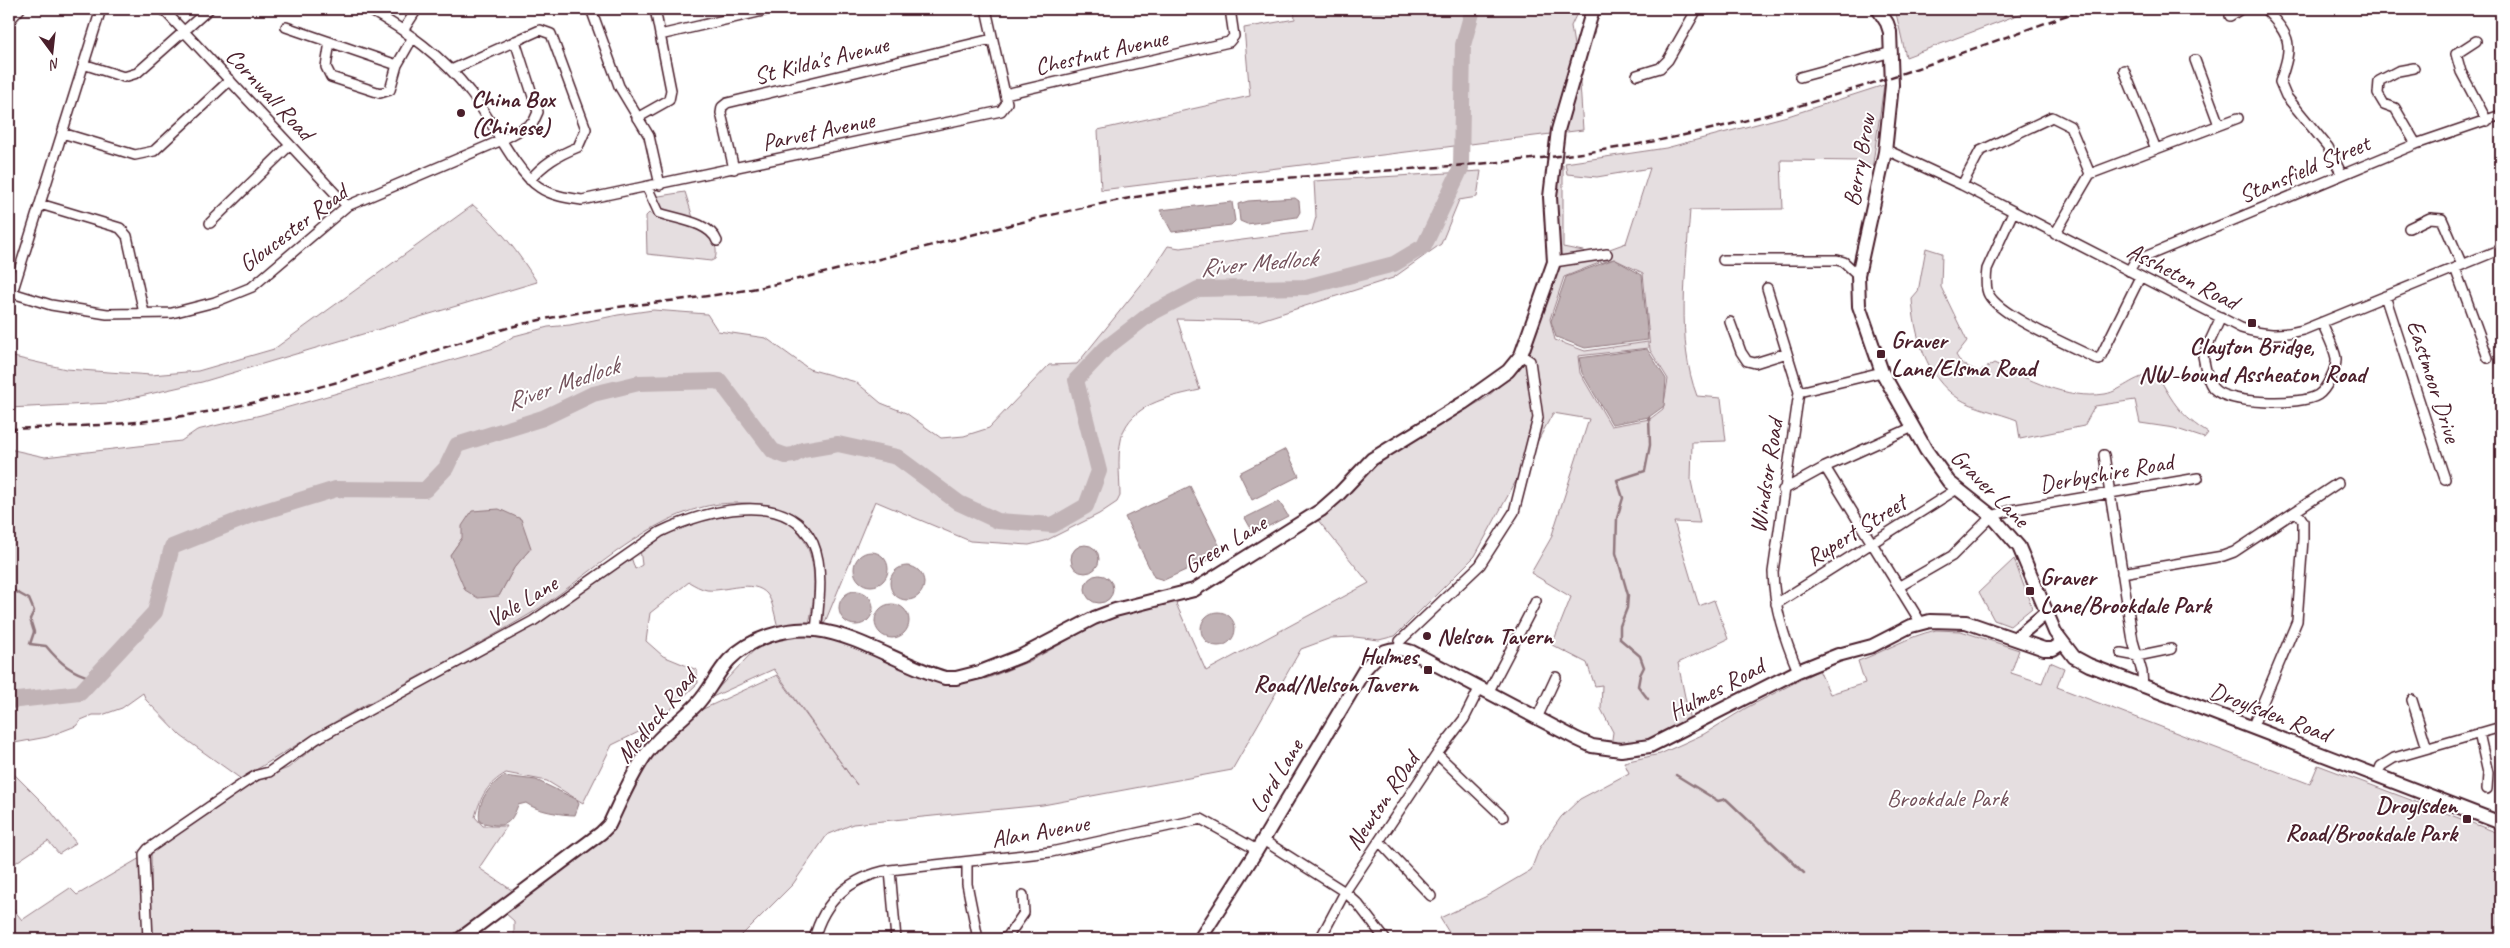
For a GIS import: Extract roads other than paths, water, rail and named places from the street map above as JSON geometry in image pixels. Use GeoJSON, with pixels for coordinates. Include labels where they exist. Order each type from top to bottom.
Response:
{"type":"FeatureCollection","features":[{"type":"Feature","properties":{"kind":"street"},"geometry":{"type":"LineString","coordinates":[[9,21],[20,9]]}},
{"type":"Feature","properties":{"kind":"street"},"geometry":{"type":"LineString","coordinates":[[10,293],[40,204],[100,9]]}},
{"type":"Feature","properties":{"kind":"street","name":"Cornwall Road"},"geometry":{"type":"LineString","coordinates":[[163,9],[347,206]]}},
{"type":"Feature","properties":{"kind":"street"},"geometry":{"type":"LineString","coordinates":[[83,64],[124,77],[137,73],[209,9]]}},
{"type":"Feature","properties":{"kind":"street"},"geometry":{"type":"LineString","coordinates":[[368,9],[404,30],[431,50],[451,70],[471,92],[530,180],[541,167],[560,154],[578,148],[586,129],[551,34],[540,30],[451,70]]}},
{"type":"Feature","properties":{"kind":"street"},"geometry":{"type":"LineString","coordinates":[[404,30],[417,9]]}},
{"type":"Feature","properties":{"kind":"street"},"geometry":{"type":"LineString","coordinates":[[591,9],[619,86],[649,136],[660,184]]}},
{"type":"Feature","properties":{"kind":"street"},"geometry":{"type":"LineString","coordinates":[[637,118],[669,100],[671,90],[655,9]]}},
{"type":"Feature","properties":{"kind":"street"},"geometry":{"type":"LineString","coordinates":[[660,35],[772,9]]}},
{"type":"Feature","properties":{"kind":"street"},"geometry":{"type":"LineString","coordinates":[[986,9],[1005,94]]}},
{"type":"Feature","properties":{"kind":"street","name":"Chestnut Avenue"},"geometry":{"type":"LineString","coordinates":[[1005,94],[1229,42],[1234,36],[1230,9]]}},
{"type":"Feature","properties":{"kind":"street"},"geometry":{"type":"LineString","coordinates":[[1593,9],[1558,130],[1550,197],[1554,262],[1607,254]]}},
{"type":"Feature","properties":{"kind":"street"},"geometry":{"type":"LineString","coordinates":[[1637,75],[1660,68],[1668,60],[1697,9]]}},
{"type":"Feature","properties":{"kind":"street","name":"Berry Brow"},"geometry":{"type":"LineString","coordinates":[[1858,276],[1885,152],[1892,86],[1892,52],[1887,23],[1878,9]]}},
{"type":"Feature","properties":{"kind":"street"},"geometry":{"type":"LineString","coordinates":[[2230,16],[2241,9]]}},
{"type":"Feature","properties":{"kind":"street"},"geometry":{"type":"LineString","coordinates":[[2265,9],[2284,30],[2288,45],[2280,82],[2286,96],[2328,147],[2342,174]]}},
{"type":"Feature","properties":{"kind":"street"},"geometry":{"type":"LineString","coordinates":[[286,27],[397,65]]}},
{"type":"Feature","properties":{"kind":"street"},"geometry":{"type":"LineString","coordinates":[[330,42],[326,67],[331,77],[380,94],[390,90],[397,65],[413,37]]}},
{"type":"Feature","properties":{"kind":"street","name":"St Kilda's Avenue"},"geometry":{"type":"LineString","coordinates":[[734,169],[720,113],[722,107],[727,103],[992,39]]}},
{"type":"Feature","properties":{"kind":"street","name":"Gloucester Road"},"geometry":{"type":"LineString","coordinates":[[10,293],[51,305],[107,314],[172,313],[215,302],[252,287],[347,206],[502,140],[533,123],[538,112],[515,41]]}},
{"type":"Feature","properties":{"kind":"street"},"geometry":{"type":"LineString","coordinates":[[2476,41],[2456,54],[2461,72],[2487,121]]}},
{"type":"Feature","properties":{"kind":"street"},"geometry":{"type":"LineString","coordinates":[[2501,43],[2501,53]]}},
{"type":"Feature","properties":{"kind":"street"},"geometry":{"type":"LineString","coordinates":[[1800,77],[1892,52]]}},
{"type":"Feature","properties":{"kind":"street"},"geometry":{"type":"LineString","coordinates":[[2195,60],[2219,125]]}},
{"type":"Feature","properties":{"kind":"street"},"geometry":{"type":"LineString","coordinates":[[2414,68],[2398,71],[2379,81],[2378,94],[2384,104],[2395,108],[2416,144]]}},
{"type":"Feature","properties":{"kind":"street"},"geometry":{"type":"LineString","coordinates":[[2124,70],[2156,149]]}},
{"type":"Feature","properties":{"kind":"street"},"geometry":{"type":"LineString","coordinates":[[62,133],[135,155],[154,151],[230,80]]}},
{"type":"Feature","properties":{"kind":"street","name":"Parvet Avenue"},"geometry":{"type":"LineString","coordinates":[[530,180],[550,193],[582,200],[997,112],[1006,107],[1005,94]]}},
{"type":"Feature","properties":{"kind":"street","name":"Stansfield Street"},"geometry":{"type":"LineString","coordinates":[[2130,271],[2135,262],[2342,174],[2416,144],[2501,115]]}},
{"type":"Feature","properties":{"kind":"street"},"geometry":{"type":"LineString","coordinates":[[1962,185],[1980,151],[2052,117],[2070,126],[2090,174]]}},
{"type":"Feature","properties":{"kind":"street"},"geometry":{"type":"LineString","coordinates":[[2055,234],[2090,174],[2238,118]]}},
{"type":"Feature","properties":{"kind":"street"},"geometry":{"type":"LineString","coordinates":[[210,223],[290,145]]}},
{"type":"Feature","properties":{"kind":"street","name":"Assheton Road"},"geometry":{"type":"LineString","coordinates":[[1885,152],[1891,152],[1962,185],[2221,318],[2257,333],[2274,335],[2303,330],[2501,249]]}},
{"type":"Feature","properties":{"kind":"street"},"geometry":{"type":"LineString","coordinates":[[647,187],[659,213],[706,228],[715,236],[717,241]]}},
{"type":"Feature","properties":{"kind":"street"},"geometry":{"type":"LineString","coordinates":[[40,204],[120,228],[127,236],[144,313]]}},
{"type":"Feature","properties":{"kind":"street"},"geometry":{"type":"LineString","coordinates":[[2013,212],[1987,269],[1985,279],[1988,294],[2000,309],[2099,360],[2140,277]]}},
{"type":"Feature","properties":{"kind":"street"},"geometry":{"type":"LineString","coordinates":[[2410,228],[2430,218],[2442,219],[2488,358]]}},
{"type":"Feature","properties":{"kind":"street"},"geometry":{"type":"LineString","coordinates":[[1723,260],[1838,260],[1844,262],[1858,276]]}},
{"type":"Feature","properties":{"kind":"street","name":"Green Lane"},"geometry":{"type":"LineString","coordinates":[[816,630],[844,638],[936,676],[956,678],[980,672],[1021,656],[1094,618],[1115,610],[1194,590],[1321,510],[1372,459],[1486,387],[1516,365],[1554,262]]}},
{"type":"Feature","properties":{"kind":"street","name":"Graver Lane"},"geometry":{"type":"LineString","coordinates":[[1858,276],[1859,306],[1882,372],[1912,427],[1941,472],[1957,490],[1992,516],[2019,547],[2047,612]]}},
{"type":"Feature","properties":{"kind":"street","name":"Windsor Road"},"geometry":{"type":"LineString","coordinates":[[1767,288],[1800,392],[1783,490],[1772,572],[1779,622],[1798,671]]}},
{"type":"Feature","properties":{"kind":"street","name":"Eastmoor Drive"},"geometry":{"type":"LineString","coordinates":[[2385,296],[2445,479]]}},
{"type":"Feature","properties":{"kind":"street"},"geometry":{"type":"LineString","coordinates":[[2221,318],[2202,356],[2212,386],[2223,394],[2265,402],[2290,402],[2314,398],[2323,391],[2336,365],[2336,357],[2322,322]]}},
{"type":"Feature","properties":{"kind":"street"},"geometry":{"type":"LineString","coordinates":[[1730,322],[1741,352],[1747,361],[1755,362],[1788,353]]}},
{"type":"Feature","properties":{"kind":"street"},"geometry":{"type":"LineString","coordinates":[[1399,648],[1400,641],[1480,565],[1514,512],[1538,418],[1534,372],[1530,361],[1521,355]]}},
{"type":"Feature","properties":{"kind":"street"},"geometry":{"type":"LineString","coordinates":[[1800,392],[1882,372]]}},
{"type":"Feature","properties":{"kind":"street"},"geometry":{"type":"LineString","coordinates":[[1783,490],[1825,467],[1912,427]]}},
{"type":"Feature","properties":{"kind":"street"},"geometry":{"type":"LineString","coordinates":[[2104,455],[2122,573],[2137,656],[2142,672],[2143,687]]}},
{"type":"Feature","properties":{"kind":"street"},"geometry":{"type":"LineString","coordinates":[[1825,467],[1871,543],[1900,586],[1921,623]]}},
{"type":"Feature","properties":{"kind":"street","name":"Derbyshire Road"},"geometry":{"type":"LineString","coordinates":[[1992,516],[2011,510],[2198,478]]}},
{"type":"Feature","properties":{"kind":"street"},"geometry":{"type":"LineString","coordinates":[[2122,573],[2223,556],[2234,552],[2338,483]]}},
{"type":"Feature","properties":{"kind":"street","name":"Rupert Street"},"geometry":{"type":"LineString","coordinates":[[1776,604],[1957,490]]}},
{"type":"Feature","properties":{"kind":"street","name":"Vale Lane"},"geometry":{"type":"LineString","coordinates":[[148,939],[144,854],[179,827],[252,778],[269,772],[316,739],[533,621],[660,532],[693,518],[749,508],[795,520],[806,532],[815,550],[819,582],[816,630]]}},
{"type":"Feature","properties":{"kind":"street"},"geometry":{"type":"LineString","coordinates":[[2252,728],[2297,621],[2304,539],[2303,521],[2297,512]]}},
{"type":"Feature","properties":{"kind":"street"},"geometry":{"type":"LineString","coordinates":[[1900,586],[1952,556],[1992,516]]}},
{"type":"Feature","properties":{"kind":"street","name":"Newton ROad"},"geometry":{"type":"LineString","coordinates":[[1320,939],[1345,892],[1437,754],[1484,689],[1536,601]]}},
{"type":"Feature","properties":{"kind":"street"},"geometry":{"type":"LineString","coordinates":[[2016,638],[2047,612]]}},
{"type":"Feature","properties":{"kind":"street","name":"Droylsden Road"},"geometry":{"type":"LineString","coordinates":[[2047,612],[2062,644],[2079,660],[2143,687],[2501,822]]}},
{"type":"Feature","properties":{"kind":"street","name":"Hulmes Road"},"geometry":{"type":"LineString","coordinates":[[1399,648],[1425,658],[1592,746],[1621,750],[1636,749],[1663,741],[1798,671],[1838,655],[1872,646],[1921,623],[1939,620],[1959,621],[2016,638],[2044,649],[2062,644]]}},
{"type":"Feature","properties":{"kind":"street","name":"Medlock Road"},"geometry":{"type":"LineString","coordinates":[[460,939],[609,825],[645,756],[664,734],[699,702],[729,660],[746,646],[769,636],[792,630],[816,630]]}},
{"type":"Feature","properties":{"kind":"street","name":"Lord Lane"},"geometry":{"type":"LineString","coordinates":[[1200,939],[1260,845],[1365,669],[1383,651],[1399,648]]}},
{"type":"Feature","properties":{"kind":"street"},"geometry":{"type":"LineString","coordinates":[[2121,653],[2137,656],[2171,649]]}},
{"type":"Feature","properties":{"kind":"street"},"geometry":{"type":"LineString","coordinates":[[1537,718],[1556,677]]}},
{"type":"Feature","properties":{"kind":"street"},"geometry":{"type":"LineString","coordinates":[[2412,700],[2427,748]]}},
{"type":"Feature","properties":{"kind":"street"},"geometry":{"type":"LineString","coordinates":[[2377,776],[2381,766],[2388,760],[2501,727]]}},
{"type":"Feature","properties":{"kind":"street"},"geometry":{"type":"LineString","coordinates":[[2479,733],[2488,773],[2487,789]]}},
{"type":"Feature","properties":{"kind":"street"},"geometry":{"type":"LineString","coordinates":[[1437,754],[1503,816]]}},
{"type":"Feature","properties":{"kind":"street","name":"Alan Avenue"},"geometry":{"type":"LineString","coordinates":[[814,939],[818,924],[836,895],[853,882],[872,873],[1051,852],[1200,819],[1260,845],[1345,892],[1358,904],[1385,939]]}},
{"type":"Feature","properties":{"kind":"street"},"geometry":{"type":"LineString","coordinates":[[1379,842],[1431,896]]}},
{"type":"Feature","properties":{"kind":"street"},"geometry":{"type":"LineString","coordinates":[[967,862],[967,884],[978,939]]}},
{"type":"Feature","properties":{"kind":"street"},"geometry":{"type":"LineString","coordinates":[[890,870],[896,939]]}},
{"type":"Feature","properties":{"kind":"street"},"geometry":{"type":"LineString","coordinates":[[1002,939],[1008,936],[1024,912],[1024,894]]}},
{"type":"Feature","properties":{"kind":"waterway","name":"River Medlock"},"geometry":{"type":"LineString","coordinates":[[9,701],[80,693],[155,612],[172,547],[252,515],[336,489],[425,490],[446,468],[457,445],[543,418],[593,394],[639,383],[720,381],[773,451],[786,456],[794,455],[803,450],[838,444],[897,457],[959,503],[998,521],[1053,525],[1086,506],[1099,471],[1076,380],[1106,348],[1150,314],[1198,289],[1306,287],[1394,264],[1424,246],[1461,168],[1463,45],[1473,9]]}},
{"type":"Feature","properties":{"kind":"waterway"},"geometry":{"type":"LineString","coordinates":[[1648,699],[1638,686],[1644,667],[1640,656],[1620,639],[1620,626],[1627,608],[1628,595],[1616,553],[1617,518],[1623,498],[1617,480],[1645,471],[1650,445],[1649,417]]}},
{"type":"Feature","properties":{"kind":"waterway"},"geometry":{"type":"LineString","coordinates":[[9,588],[29,599],[34,611],[30,619],[34,632],[30,644],[46,646],[67,666],[93,678]]}},
{"type":"Feature","properties":{"kind":"waterway"},"geometry":{"type":"LineString","coordinates":[[1676,775],[1718,801],[1726,799],[1804,873]]}},
{"type":"Feature","properties":{"kind":"railway"},"geometry":{"type":"LineString","coordinates":[[9,429],[130,423],[232,407],[343,380],[483,335],[540,320],[595,310],[762,287],[1026,221],[1115,201],[1231,183],[1524,160],[1647,143],[1774,113],[1837,94],[1961,53],[2084,9]]}},
{"type":"Feature","properties":{"kind":"place","name":"China Box (Chinese)"},"geometry":{"type":"Point","coordinates":[461,113]}},
{"type":"Feature","properties":{"kind":"place","name":"Clayton Bridge, NW-bound Assheaton Road"},"geometry":{"type":"Point","coordinates":[2252,323]}},
{"type":"Feature","properties":{"kind":"place","name":"Graver Lane/Elsma Road"},"geometry":{"type":"Point","coordinates":[1881,354]}},
{"type":"Feature","properties":{"kind":"place","name":"Graver Lane/Brookdale Park"},"geometry":{"type":"Point","coordinates":[2030,591]}},
{"type":"Feature","properties":{"kind":"place","name":"Nelson Tavern"},"geometry":{"type":"Point","coordinates":[1427,636]}},
{"type":"Feature","properties":{"kind":"place","name":"Hulmes Road/Nelson Tavern"},"geometry":{"type":"Point","coordinates":[1428,670]}},
{"type":"Feature","properties":{"kind":"place","name":"Droylsden Road/Brookdale Park"},"geometry":{"type":"Point","coordinates":[2467,819]}},
{"type":"Feature","properties":{"kind":"park label","name":"Brookdale Park"},"geometry":{"type":"Point","coordinates":[1947,798]}}]}
